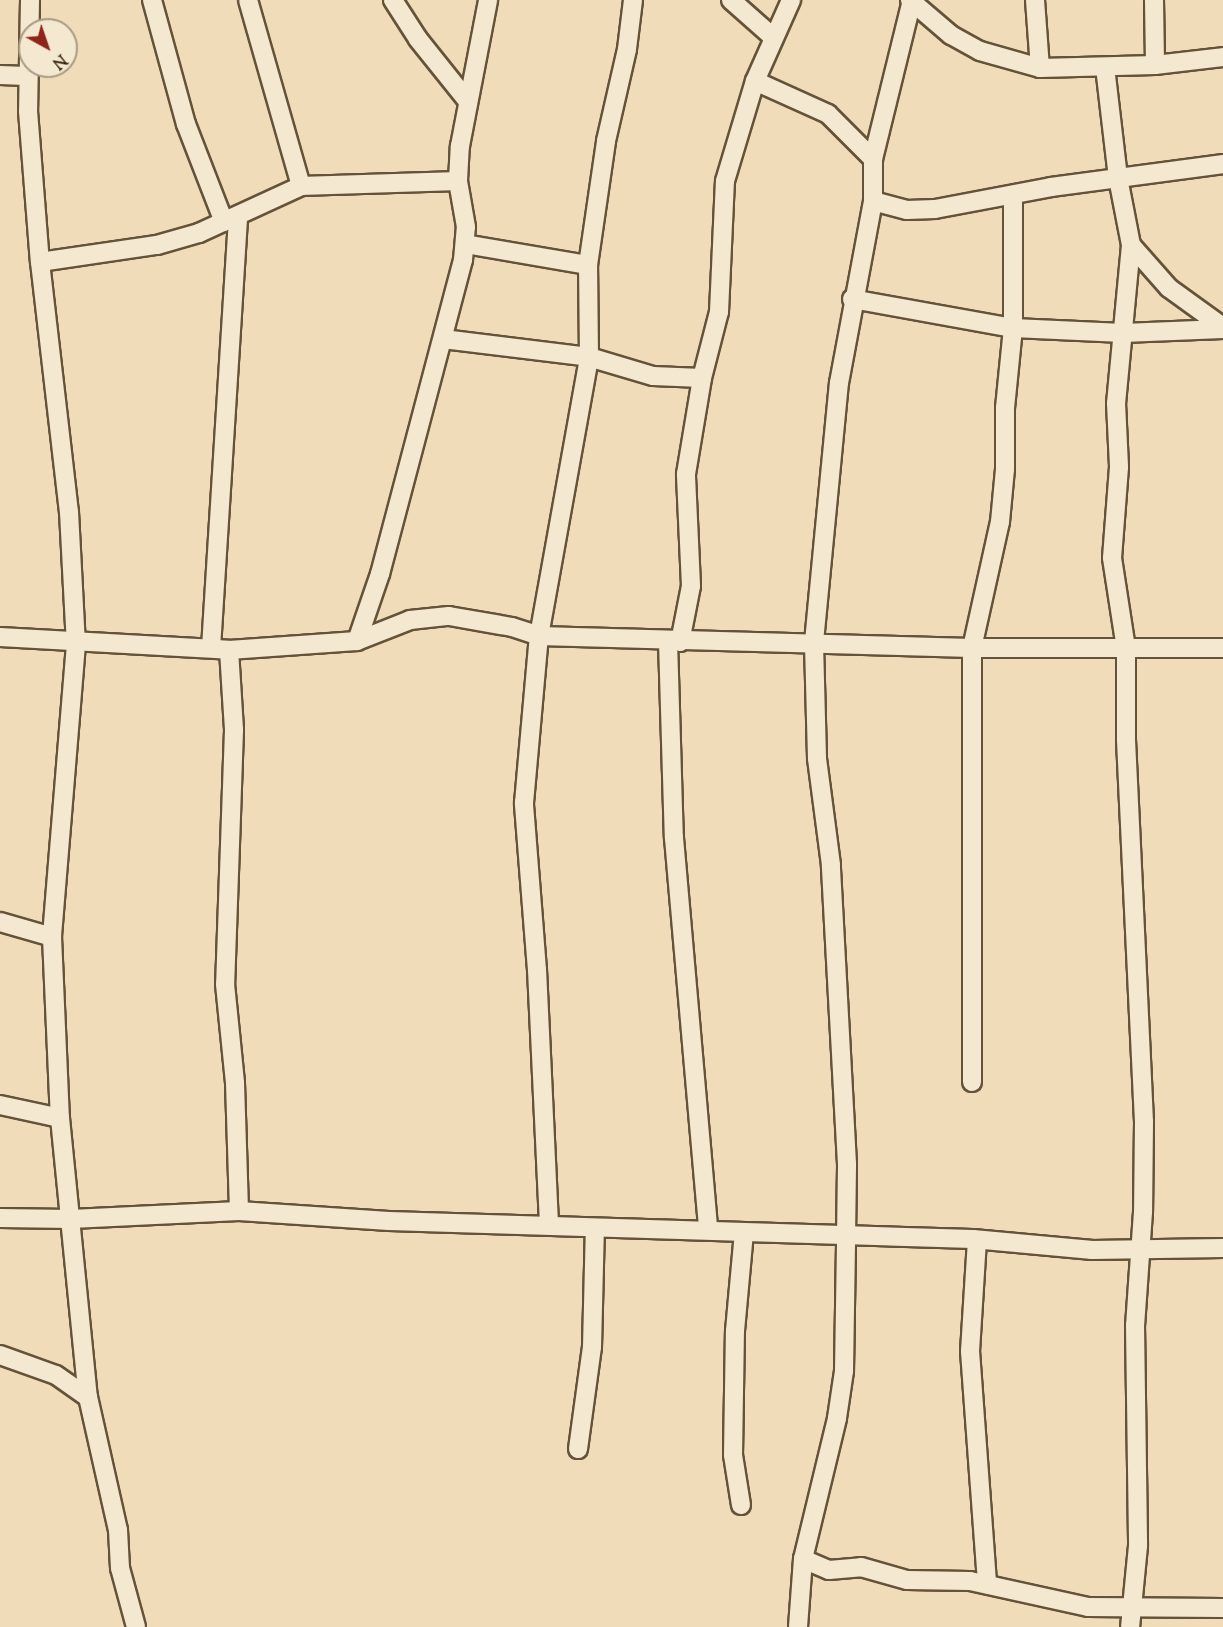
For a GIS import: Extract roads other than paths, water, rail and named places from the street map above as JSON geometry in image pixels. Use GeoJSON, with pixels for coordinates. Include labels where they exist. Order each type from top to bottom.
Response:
{"type":"FeatureCollection","features":[{"type":"Feature","properties":{"kind":"street"},"geometry":{"type":"LineString","coordinates":[[29,18],[30,0]]}},
{"type":"Feature","properties":{"kind":"street"},"geometry":{"type":"LineString","coordinates":[[152,0],[186,124],[231,219],[220,649],[234,730],[225,984],[235,1083],[240,1211]]}},
{"type":"Feature","properties":{"kind":"street"},"geometry":{"type":"LineString","coordinates":[[248,0],[302,186]]}},
{"type":"Feature","properties":{"kind":"street"},"geometry":{"type":"LineString","coordinates":[[393,0],[418,39],[466,99]]}},
{"type":"Feature","properties":{"kind":"street"},"geometry":{"type":"LineString","coordinates":[[357,641],[380,573],[443,339],[465,244],[466,226],[459,181],[466,99],[488,0]]}},
{"type":"Feature","properties":{"kind":"street"},"geometry":{"type":"LineString","coordinates":[[549,1224],[537,970],[524,803],[539,636],[589,357],[588,265],[606,141],[627,49],[633,0]]}},
{"type":"Feature","properties":{"kind":"street"},"geometry":{"type":"LineString","coordinates":[[731,0],[774,38]]}},
{"type":"Feature","properties":{"kind":"street"},"geometry":{"type":"LineString","coordinates":[[708,1230],[674,838],[674,642],[691,574],[686,474],[702,378],[719,312],[726,181],[755,81],[790,0]]}},
{"type":"Feature","properties":{"kind":"street"},"geometry":{"type":"LineString","coordinates":[[798,1627],[803,1559],[841,1394],[846,1238],[847,1164],[831,865],[817,758],[814,642],[839,383],[852,299],[873,201],[873,159],[911,0],[951,35],[980,51],[1040,68],[1155,65],[1223,57]]}},
{"type":"Feature","properties":{"kind":"street"},"geometry":{"type":"LineString","coordinates":[[1035,0],[1040,68]]}},
{"type":"Feature","properties":{"kind":"street"},"geometry":{"type":"LineString","coordinates":[[1154,0],[1155,65]]}},
{"type":"Feature","properties":{"kind":"street"},"geometry":{"type":"LineString","coordinates":[[1105,67],[1118,178],[1131,245],[1116,404],[1119,467],[1112,558],[1126,648],[1126,741],[1144,1122],[1141,1247],[1135,1325],[1138,1546],[1130,1627]]}},
{"type":"Feature","properties":{"kind":"street"},"geometry":{"type":"LineString","coordinates":[[0,75],[18,76]]}},
{"type":"Feature","properties":{"kind":"street"},"geometry":{"type":"LineString","coordinates":[[26,78],[40,262],[69,512],[76,644],[52,937],[60,1118],[88,1397],[118,1530],[120,1568],[136,1627]]}},
{"type":"Feature","properties":{"kind":"street"},"geometry":{"type":"LineString","coordinates":[[755,81],[838,121],[873,159]]}},
{"type":"Feature","properties":{"kind":"street"},"geometry":{"type":"LineString","coordinates":[[873,201],[907,210],[935,209],[1118,178],[1223,164]]}},
{"type":"Feature","properties":{"kind":"street"},"geometry":{"type":"LineString","coordinates":[[40,262],[157,245],[231,219],[302,186],[459,181]]}},
{"type":"Feature","properties":{"kind":"street"},"geometry":{"type":"LineString","coordinates":[[972,1082],[972,648],[1000,522],[1012,328],[1013,196]]}},
{"type":"Feature","properties":{"kind":"street"},"geometry":{"type":"LineString","coordinates":[[465,244],[588,265]]}},
{"type":"Feature","properties":{"kind":"street"},"geometry":{"type":"LineString","coordinates":[[1131,245],[1170,288],[1223,328]]}},
{"type":"Feature","properties":{"kind":"street"},"geometry":{"type":"LineString","coordinates":[[852,299],[1012,328],[1123,333],[1223,328]]}},
{"type":"Feature","properties":{"kind":"street"},"geometry":{"type":"LineString","coordinates":[[443,339],[589,357],[653,376],[702,378]]}},
{"type":"Feature","properties":{"kind":"street"},"geometry":{"type":"LineString","coordinates":[[0,637],[76,644],[220,649],[357,641],[410,620],[449,616],[512,627],[539,636],[674,642],[814,642],[972,648],[1223,648]]}},
{"type":"Feature","properties":{"kind":"street"},"geometry":{"type":"LineString","coordinates":[[0,922],[52,937]]}},
{"type":"Feature","properties":{"kind":"street"},"geometry":{"type":"LineString","coordinates":[[0,1105],[60,1118]]}},
{"type":"Feature","properties":{"kind":"street"},"geometry":{"type":"LineString","coordinates":[[0,1218],[71,1219],[240,1211],[389,1221],[549,1224],[595,1228],[708,1230],[846,1238],[977,1240],[1092,1250],[1141,1247],[1223,1248]]}},
{"type":"Feature","properties":{"kind":"street"},"geometry":{"type":"LineString","coordinates":[[578,1449],[592,1347],[595,1228]]}},
{"type":"Feature","properties":{"kind":"street"},"geometry":{"type":"LineString","coordinates":[[741,1505],[733,1455],[735,1330],[744,1233]]}},
{"type":"Feature","properties":{"kind":"street"},"geometry":{"type":"LineString","coordinates":[[977,1240],[970,1351],[987,1584]]}},
{"type":"Feature","properties":{"kind":"street"},"geometry":{"type":"LineString","coordinates":[[0,1355],[56,1375],[88,1397]]}},
{"type":"Feature","properties":{"kind":"street"},"geometry":{"type":"LineString","coordinates":[[803,1559],[829,1570],[861,1567],[908,1580],[987,1584],[1088,1607],[1223,1608]]}}]}
